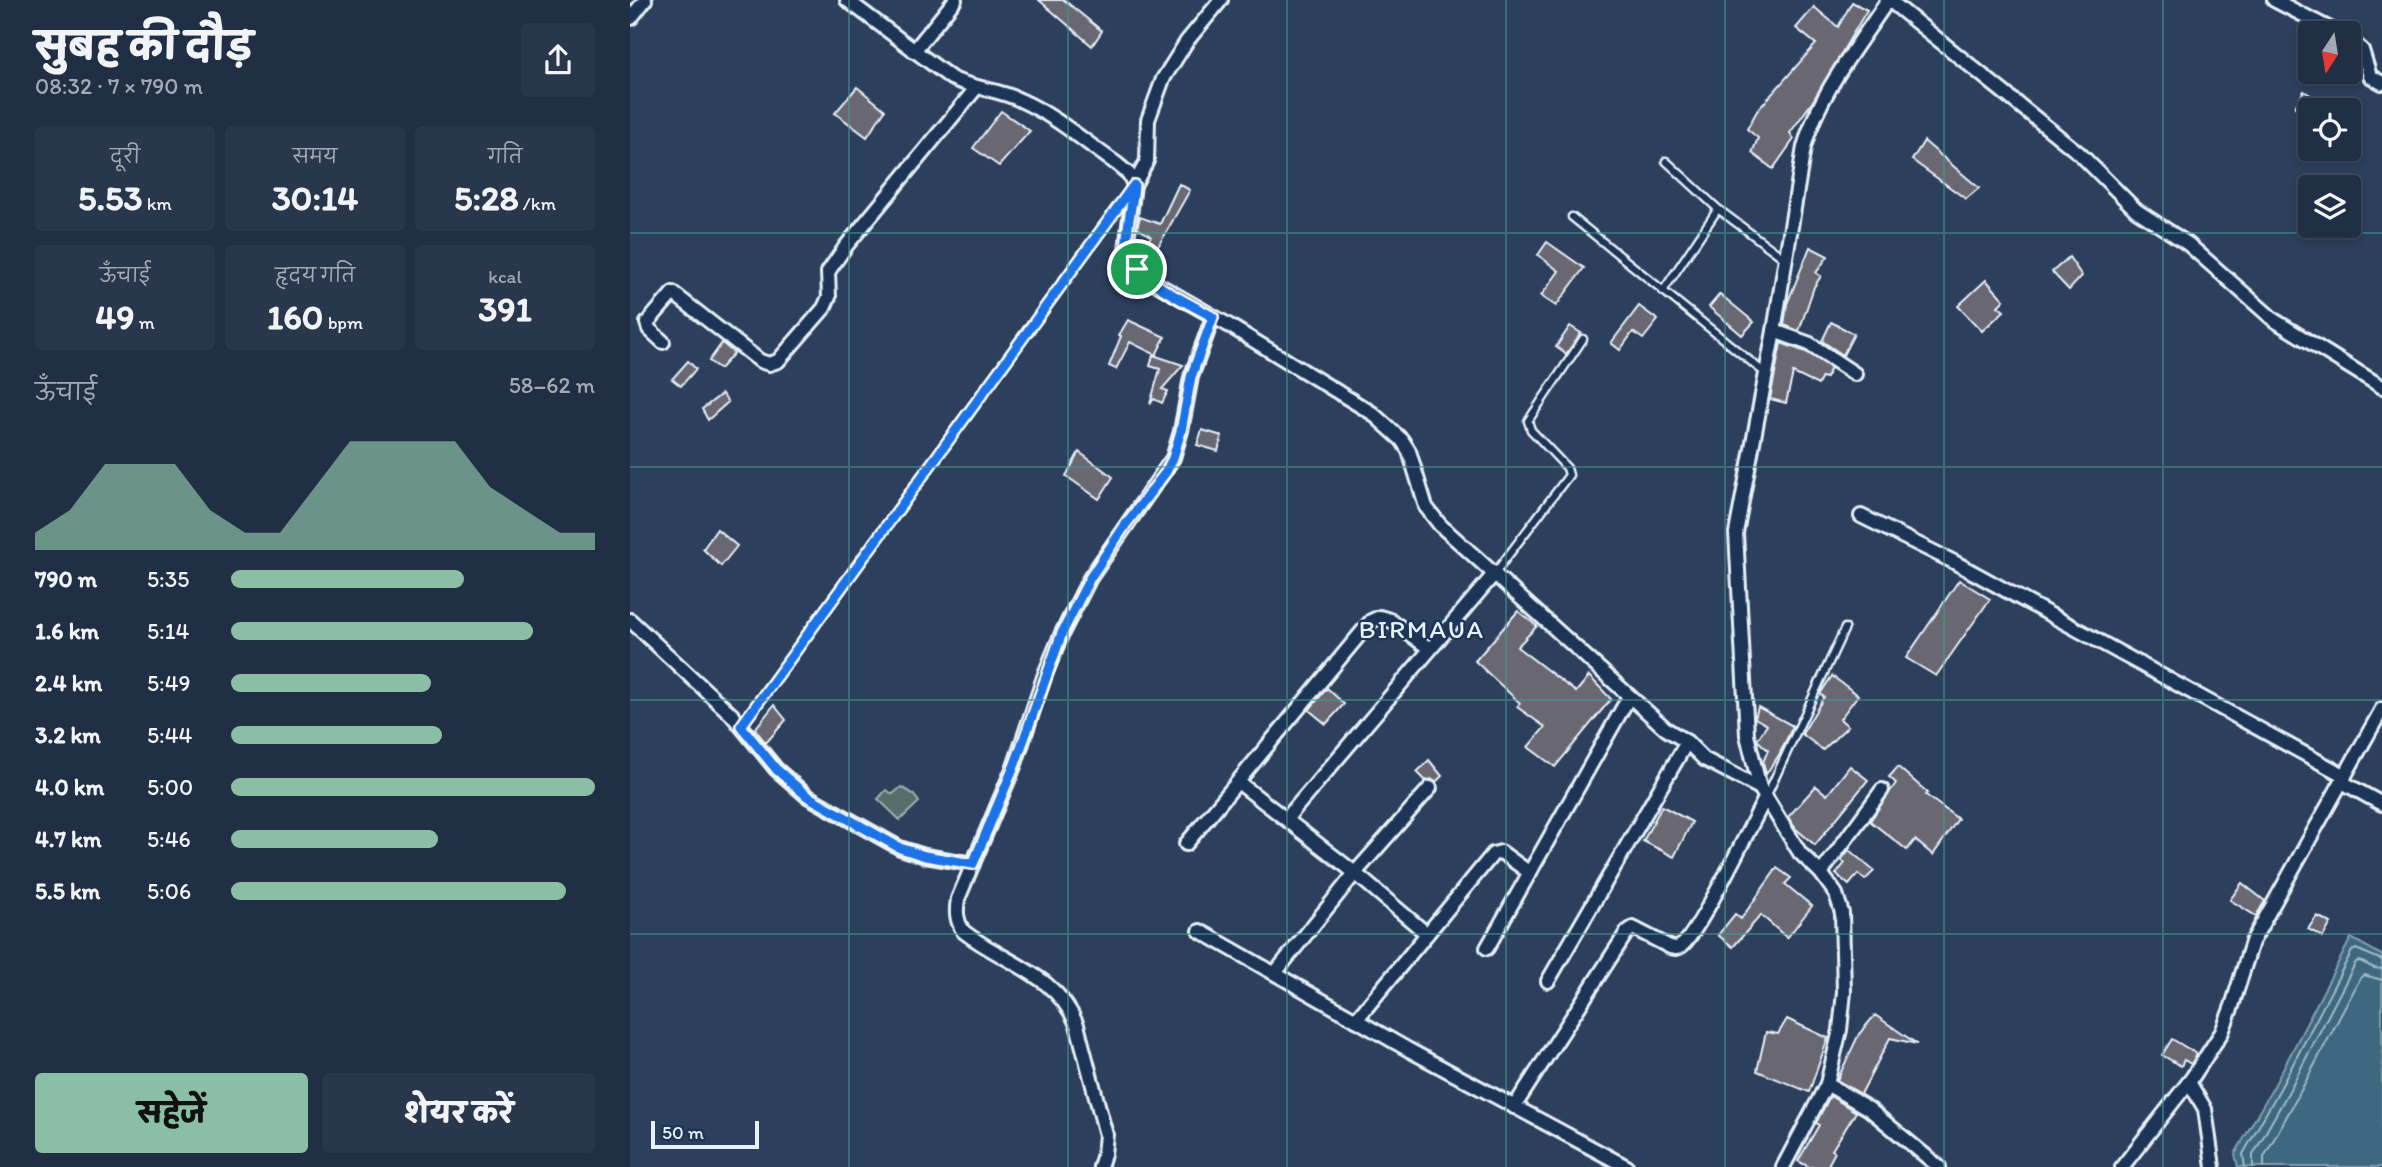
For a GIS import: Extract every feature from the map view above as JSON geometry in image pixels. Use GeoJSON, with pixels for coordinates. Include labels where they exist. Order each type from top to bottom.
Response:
{"type":"FeatureCollection","features":[{"type":"Feature","properties":{"kind":"street"},"geometry":{"type":"LineString","coordinates":[[631,18],[645,0]]}},
{"type":"Feature","properties":{"kind":"street"},"geometry":{"type":"LineString","coordinates":[[847,0],[951,78],[965,85],[1001,92],[1041,111],[1117,164],[1129,174],[1134,185]]}},
{"type":"Feature","properties":{"kind":"street"},"geometry":{"type":"LineString","coordinates":[[914,51],[955,0]]}},
{"type":"Feature","properties":{"kind":"street"},"geometry":{"type":"LineString","coordinates":[[1221,0],[1187,41],[1163,79],[1148,120],[1147,161],[1134,185],[1127,229],[1126,248],[1137,269],[1155,284],[1372,413],[1402,440],[1409,452],[1426,507],[1440,525],[1666,729],[1687,742],[1704,759],[1763,793]]}},
{"type":"Feature","properties":{"kind":"street"},"geometry":{"type":"LineString","coordinates":[[1783,1167],[1827,1084],[1840,1030],[1844,992],[1842,913],[1836,894],[1821,873],[1800,853],[1763,793],[1747,734],[1736,533],[1774,331],[1804,147],[1821,103],[1888,0],[2080,154],[2136,210],[2188,244],[2274,320],[2382,387]]}},
{"type":"Feature","properties":{"kind":"street"},"geometry":{"type":"LineString","coordinates":[[2274,0],[2315,21]]}},
{"type":"Feature","properties":{"kind":"street"},"geometry":{"type":"LineString","coordinates":[[2361,49],[2370,76],[2382,83]]}},
{"type":"Feature","properties":{"kind":"street"},"geometry":{"type":"LineString","coordinates":[[663,342],[649,330],[647,323],[673,293],[760,361],[769,364],[778,361],[824,308],[829,297],[828,272],[846,246],[977,87]]}},
{"type":"Feature","properties":{"kind":"street"},"geometry":{"type":"LineString","coordinates":[[1100,1167],[1105,1135],[1072,1011],[1045,981],[973,939],[959,924],[956,909],[1015,764],[1045,674],[1072,612],[1110,548],[1166,472],[1173,458],[1191,377],[1213,317]]}},
{"type":"Feature","properties":{"kind":"street"},"geometry":{"type":"LineString","coordinates":[[1774,331],[1810,344],[1855,374]]}},
{"type":"Feature","properties":{"kind":"street"},"geometry":{"type":"LineString","coordinates":[[1861,516],[1966,569],[2344,779],[2382,804]]}},
{"type":"Feature","properties":{"kind":"street"},"geometry":{"type":"LineString","coordinates":[[1286,819],[1495,573]]}},
{"type":"Feature","properties":{"kind":"street"},"geometry":{"type":"LineString","coordinates":[[1186,844],[1371,621],[1380,617],[1390,620],[1430,649]]}},
{"type":"Feature","properties":{"kind":"street"},"geometry":{"type":"LineString","coordinates":[[630,620],[701,684],[741,726],[776,769],[807,796],[900,848],[925,856],[973,864]]}},
{"type":"Feature","properties":{"kind":"street"},"geometry":{"type":"LineString","coordinates":[[1488,948],[1629,697]]}},
{"type":"Feature","properties":{"kind":"street"},"geometry":{"type":"LineString","coordinates":[[2122,1167],[2189,1082],[2222,1032],[2252,942],[2382,709]]}},
{"type":"Feature","properties":{"kind":"street"},"geometry":{"type":"LineString","coordinates":[[1548,981],[1687,742]]}},
{"type":"Feature","properties":{"kind":"street"},"geometry":{"type":"LineString","coordinates":[[1238,782],[1355,873],[1427,934]]}},
{"type":"Feature","properties":{"kind":"street"},"geometry":{"type":"LineString","coordinates":[[1275,973],[1355,873],[1430,788]]}},
{"type":"Feature","properties":{"kind":"street"},"geometry":{"type":"LineString","coordinates":[[1821,873],[1882,790]]}},
{"type":"Feature","properties":{"kind":"street"},"geometry":{"type":"LineString","coordinates":[[1514,1107],[1626,932],[1633,928],[1640,930],[1670,947],[1684,944],[1711,902],[1763,793]]}},
{"type":"Feature","properties":{"kind":"street"},"geometry":{"type":"LineString","coordinates":[[1356,1020],[1495,852],[1505,854],[1530,873]]}},
{"type":"Feature","properties":{"kind":"street"},"geometry":{"type":"LineString","coordinates":[[1200,931],[1356,1020],[1627,1167]]}},
{"type":"Feature","properties":{"kind":"street"},"geometry":{"type":"LineString","coordinates":[[2189,1082],[2205,1109],[2213,1167]]}},
{"type":"Feature","properties":{"kind":"street"},"geometry":{"type":"LineString","coordinates":[[1827,1084],[1869,1109],[1939,1167]]}},
{"type":"Feature","properties":{"kind":"lane"},"geometry":{"type":"LineString","coordinates":[[1666,161],[1718,209],[1784,259]]}},
{"type":"Feature","properties":{"kind":"lane"},"geometry":{"type":"LineString","coordinates":[[741,726],[1134,185]]}},
{"type":"Feature","properties":{"kind":"lane"},"geometry":{"type":"LineString","coordinates":[[1663,291],[1718,209]]}},
{"type":"Feature","properties":{"kind":"lane"},"geometry":{"type":"LineString","coordinates":[[1572,217],[1765,373]]}},
{"type":"Feature","properties":{"kind":"lane"},"geometry":{"type":"LineString","coordinates":[[1495,573],[1569,475],[1567,468],[1531,430],[1528,421],[1583,339]]}},
{"type":"Feature","properties":{"kind":"lane"},"geometry":{"type":"LineString","coordinates":[[1763,793],[1845,628]]}},
{"type":"Feature","properties":{"kind":"green space"},"geometry":{"type":"Polygon","coordinates":[[[901,787],[913,794],[919,802],[900,820],[878,799],[886,790],[893,794],[901,787]]]}},
{"type":"Feature","properties":{"kind":"water"},"geometry":{"type":"Polygon","coordinates":[[[2351,938],[2382,955],[2382,1167],[2238,1167],[2235,1154],[2275,1084],[2351,938]]]}},
{"type":"Feature","properties":{"kind":"building"},"geometry":{"type":"Polygon","coordinates":[[[1039,0],[1064,0],[1102,31],[1092,46],[1039,0]]]}},
{"type":"Feature","properties":{"kind":"building"},"geometry":{"type":"Polygon","coordinates":[[[1852,2],[1867,10],[1813,101],[1790,133],[1794,139],[1773,169],[1752,153],[1758,138],[1747,129],[1757,111],[1816,44],[1796,28],[1814,7],[1838,27],[1852,2]]]}},
{"type":"Feature","properties":{"kind":"building"},"geometry":{"type":"Polygon","coordinates":[[[857,87],[885,110],[867,137],[835,113],[857,87]]]}},
{"type":"Feature","properties":{"kind":"building"},"geometry":{"type":"Polygon","coordinates":[[[2304,91],[2315,98],[2300,98],[2304,91]]]}},
{"type":"Feature","properties":{"kind":"building"},"geometry":{"type":"Polygon","coordinates":[[[1001,111],[1030,131],[999,166],[973,148],[1001,111]]]}},
{"type":"Feature","properties":{"kind":"building"},"geometry":{"type":"Polygon","coordinates":[[[1924,141],[1979,188],[1966,199],[1912,160],[1924,141]]]}},
{"type":"Feature","properties":{"kind":"building"},"geometry":{"type":"Polygon","coordinates":[[[1179,184],[1190,190],[1147,266],[1140,257],[1151,236],[1137,228],[1140,217],[1160,224],[1179,184]]]}},
{"type":"Feature","properties":{"kind":"building"},"geometry":{"type":"Polygon","coordinates":[[[1547,242],[1584,268],[1556,306],[1541,296],[1559,271],[1538,255],[1547,242]]]}},
{"type":"Feature","properties":{"kind":"building"},"geometry":{"type":"Polygon","coordinates":[[[1810,247],[1828,256],[1816,273],[1821,276],[1814,287],[1799,331],[1784,325],[1787,304],[1810,247]]]}},
{"type":"Feature","properties":{"kind":"building"},"geometry":{"type":"Polygon","coordinates":[[[2069,257],[2082,276],[2069,290],[2052,272],[2069,257]]]}},
{"type":"Feature","properties":{"kind":"building"},"geometry":{"type":"Polygon","coordinates":[[[1986,280],[2004,300],[1998,306],[2004,311],[1982,331],[1958,306],[1986,280]]]}},
{"type":"Feature","properties":{"kind":"building"},"geometry":{"type":"Polygon","coordinates":[[[1720,294],[1754,322],[1742,335],[1709,307],[1720,294]]]}},
{"type":"Feature","properties":{"kind":"building"},"geometry":{"type":"Polygon","coordinates":[[[1639,306],[1658,320],[1643,339],[1633,332],[1620,350],[1611,343],[1639,306]]]}},
{"type":"Feature","properties":{"kind":"building"},"geometry":{"type":"Polygon","coordinates":[[[1128,320],[1165,337],[1156,355],[1130,342],[1116,369],[1109,366],[1121,336],[1119,335],[1128,320]]]}},
{"type":"Feature","properties":{"kind":"building"},"geometry":{"type":"Polygon","coordinates":[[[1831,322],[1854,334],[1843,355],[1822,341],[1831,322]]]}},
{"type":"Feature","properties":{"kind":"building"},"geometry":{"type":"Polygon","coordinates":[[[1570,326],[1581,333],[1566,354],[1556,347],[1570,326]]]}},
{"type":"Feature","properties":{"kind":"building"},"geometry":{"type":"Polygon","coordinates":[[[722,343],[734,353],[720,369],[709,361],[722,343]]]}},
{"type":"Feature","properties":{"kind":"building"},"geometry":{"type":"Polygon","coordinates":[[[1781,343],[1806,352],[1831,368],[1826,378],[1822,377],[1818,385],[1793,373],[1786,403],[1770,399],[1781,343]]]}},
{"type":"Feature","properties":{"kind":"building"},"geometry":{"type":"Polygon","coordinates":[[[1153,355],[1183,365],[1162,389],[1168,391],[1162,403],[1154,399],[1150,404],[1160,369],[1150,366],[1153,355]]]}},
{"type":"Feature","properties":{"kind":"building"},"geometry":{"type":"Polygon","coordinates":[[[688,361],[696,369],[681,386],[672,379],[688,361]]]}},
{"type":"Feature","properties":{"kind":"building"},"geometry":{"type":"Polygon","coordinates":[[[722,394],[728,402],[708,420],[702,409],[722,394]]]}},
{"type":"Feature","properties":{"kind":"building"},"geometry":{"type":"Polygon","coordinates":[[[1202,430],[1222,436],[1218,451],[1197,445],[1202,430]]]}},
{"type":"Feature","properties":{"kind":"building"},"geometry":{"type":"Polygon","coordinates":[[[1079,452],[1113,477],[1099,499],[1066,476],[1079,452]]]}},
{"type":"Feature","properties":{"kind":"building"},"geometry":{"type":"Polygon","coordinates":[[[717,529],[737,546],[721,566],[703,549],[717,529]]]}},
{"type":"Feature","properties":{"kind":"building"},"geometry":{"type":"Polygon","coordinates":[[[1959,580],[1990,599],[1936,676],[1906,658],[1959,580]]]}},
{"type":"Feature","properties":{"kind":"building"},"geometry":{"type":"Polygon","coordinates":[[[1518,611],[1537,626],[1517,647],[1576,692],[1589,676],[1611,699],[1555,767],[1528,747],[1545,727],[1517,707],[1520,703],[1475,661],[1518,611]]]}},
{"type":"Feature","properties":{"kind":"building"},"geometry":{"type":"Polygon","coordinates":[[[1832,676],[1858,695],[1840,719],[1848,726],[1823,750],[1802,734],[1824,697],[1820,694],[1832,676]]]}},
{"type":"Feature","properties":{"kind":"building"},"geometry":{"type":"Polygon","coordinates":[[[1327,688],[1344,704],[1326,724],[1309,710],[1327,688]]]}},
{"type":"Feature","properties":{"kind":"building"},"geometry":{"type":"Polygon","coordinates":[[[774,705],[786,720],[766,743],[755,729],[774,705]]]}},
{"type":"Feature","properties":{"kind":"building"},"geometry":{"type":"Polygon","coordinates":[[[1758,707],[1793,726],[1766,774],[1763,762],[1768,750],[1757,740],[1767,725],[1755,718],[1758,707]]]}},
{"type":"Feature","properties":{"kind":"building"},"geometry":{"type":"Polygon","coordinates":[[[1429,760],[1442,776],[1436,782],[1431,779],[1426,781],[1417,772],[1429,760]]]}},
{"type":"Feature","properties":{"kind":"building"},"geometry":{"type":"Polygon","coordinates":[[[1850,766],[1868,780],[1815,845],[1796,829],[1788,817],[1816,786],[1827,795],[1850,766]]]}},
{"type":"Feature","properties":{"kind":"building"},"geometry":{"type":"Polygon","coordinates":[[[1898,767],[1928,793],[1926,795],[1958,819],[1933,855],[1915,840],[1907,850],[1870,821],[1896,783],[1889,777],[1898,767]]]}},
{"type":"Feature","properties":{"kind":"building"},"geometry":{"type":"Polygon","coordinates":[[[1662,806],[1692,822],[1674,857],[1643,841],[1662,806]]]}},
{"type":"Feature","properties":{"kind":"building"},"geometry":{"type":"Polygon","coordinates":[[[1849,850],[1874,871],[1865,880],[1858,874],[1849,885],[1836,874],[1845,863],[1841,860],[1849,850]]]}},
{"type":"Feature","properties":{"kind":"building"},"geometry":{"type":"Polygon","coordinates":[[[1777,868],[1791,878],[1785,884],[1812,906],[1787,938],[1761,915],[1733,947],[1718,935],[1735,914],[1741,919],[1777,868]]]}},
{"type":"Feature","properties":{"kind":"building"},"geometry":{"type":"Polygon","coordinates":[[[2242,883],[2265,901],[2256,916],[2230,900],[2242,883]]]}},
{"type":"Feature","properties":{"kind":"building"},"geometry":{"type":"Polygon","coordinates":[[[2317,916],[2331,923],[2323,937],[2308,929],[2317,916]]]}},
{"type":"Feature","properties":{"kind":"building"},"geometry":{"type":"Polygon","coordinates":[[[1875,1015],[1917,1044],[1890,1038],[1861,1094],[1837,1080],[1859,1034],[1875,1015]]]}},
{"type":"Feature","properties":{"kind":"building"},"geometry":{"type":"Polygon","coordinates":[[[1787,1019],[1828,1038],[1809,1092],[1757,1071],[1766,1032],[1778,1034],[1787,1019]]]}},
{"type":"Feature","properties":{"kind":"building"},"geometry":{"type":"Polygon","coordinates":[[[2172,1039],[2197,1054],[2191,1064],[2184,1060],[2181,1066],[2162,1055],[2172,1039]]]}},
{"type":"Feature","properties":{"kind":"building"},"geometry":{"type":"Polygon","coordinates":[[[1830,1096],[1856,1112],[1832,1150],[1835,1152],[1827,1167],[1809,1167],[1798,1161],[1819,1125],[1816,1123],[1830,1096]]]}},
{"type":"Feature","properties":{"kind":"district","name":"BIRMAUA"},"geometry":{"type":"Point","coordinates":[1422,629]}},
{"type":"Feature","properties":{"kind":"route"},"geometry":{"type":"LineString","coordinates":[[1134,185],[1126,248],[1137,269],[1155,284],[1213,317],[1191,377],[1173,458],[1166,472],[1126,524],[1090,578],[1062,633],[1004,793],[973,864],[910,852],[807,796],[776,769],[741,726],[1134,185]]}}]}
